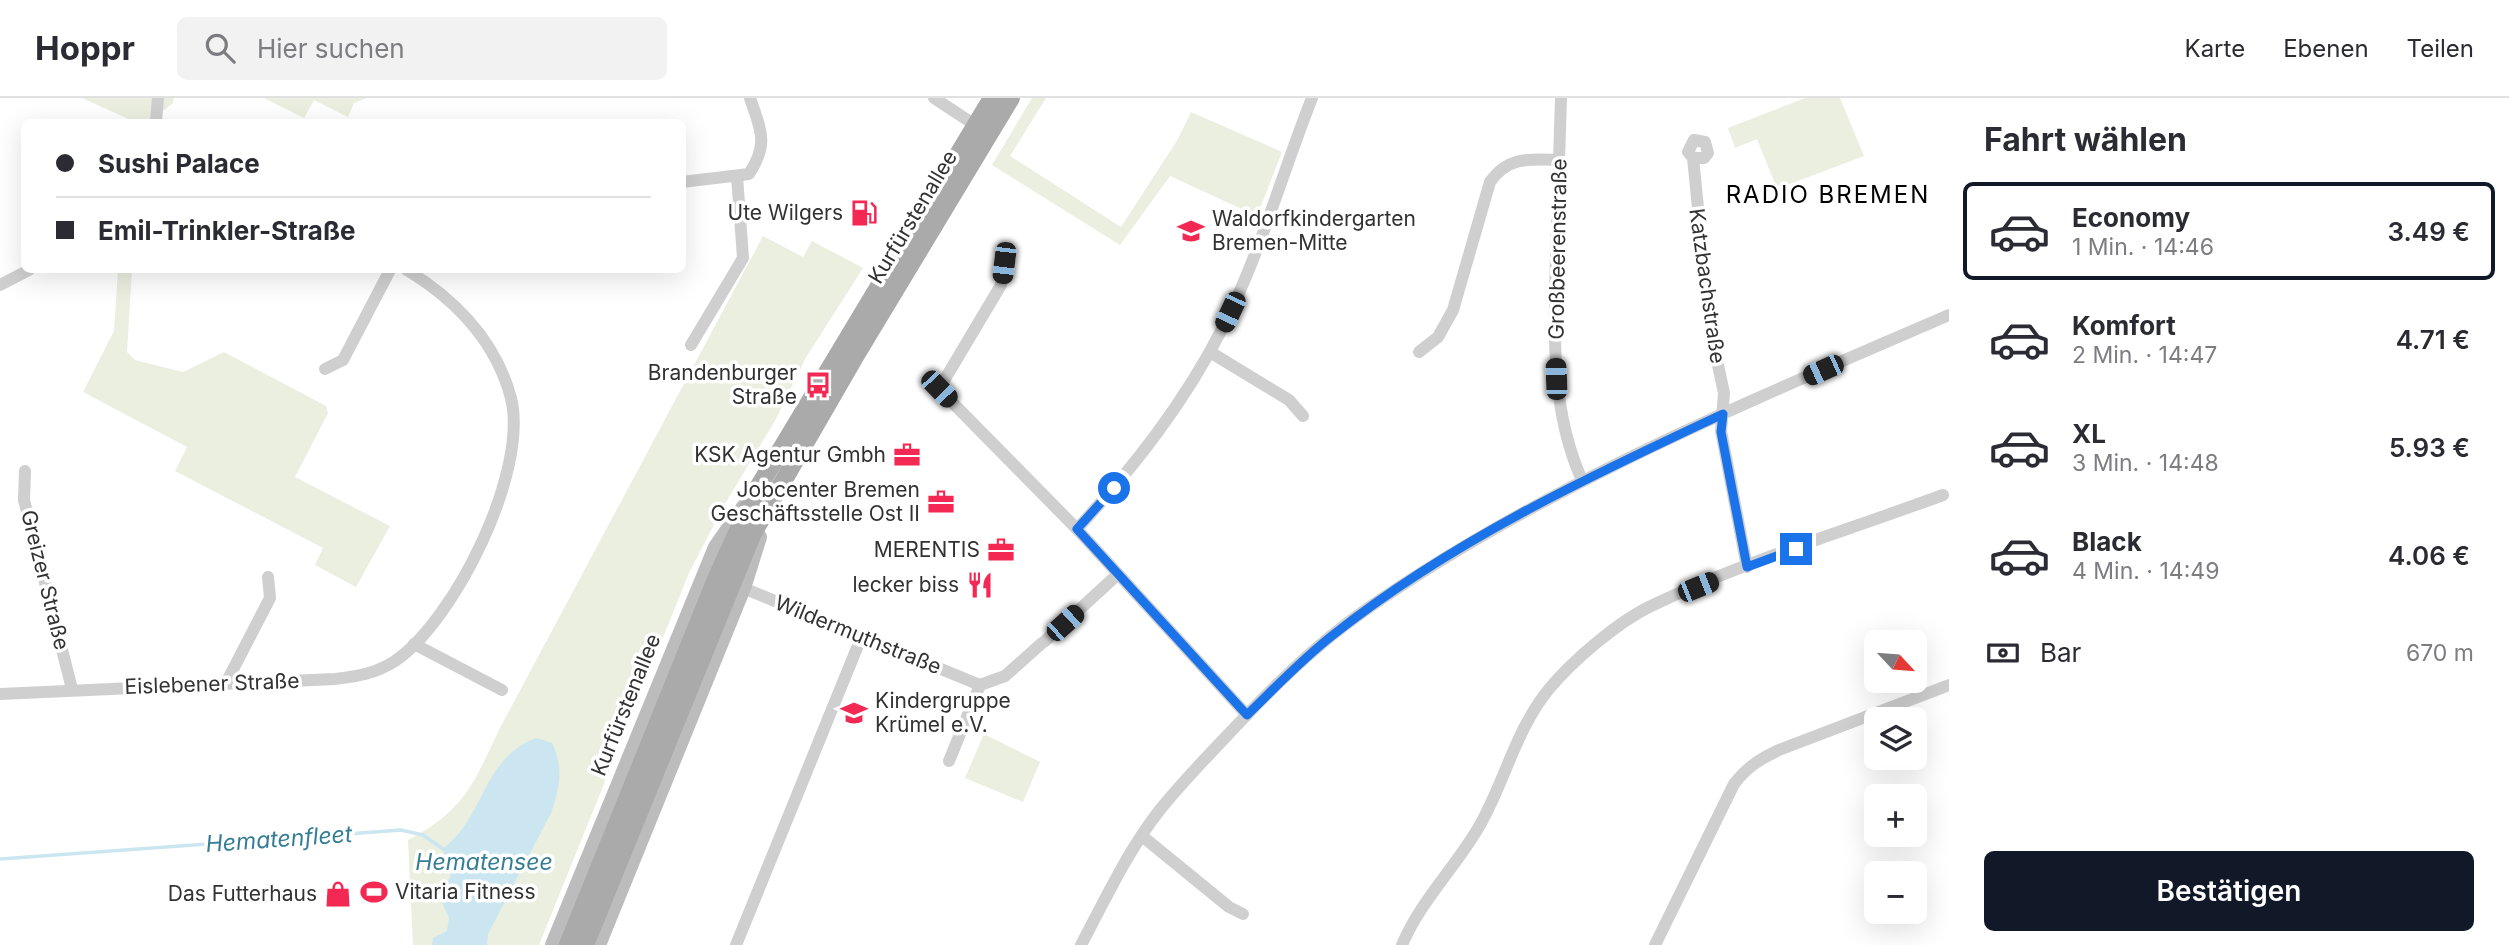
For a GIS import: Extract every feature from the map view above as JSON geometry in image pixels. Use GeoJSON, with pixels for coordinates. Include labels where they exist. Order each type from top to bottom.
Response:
{"type":"FeatureCollection","features":[{"type":"Feature","properties":{"kind":"main road","name":"Kurfürstenallee"},"geometry":{"type":"LineString","coordinates":[[553,945],[716,547],[757,491],[992,98]]}},
{"type":"Feature","properties":{"kind":"main road","name":"Kurfürstenallee"},"geometry":{"type":"LineString","coordinates":[[568,945],[609,864],[724,597],[769,505],[1011,98]]}},
{"type":"Feature","properties":{"kind":"main road","name":"Kurfürstenallee"},"geometry":{"type":"LineString","coordinates":[[585,945],[609,864],[717,577],[757,491]]}},
{"type":"Feature","properties":{"kind":"main road","name":"Kurfürstenallee"},"geometry":{"type":"LineString","coordinates":[[598,945],[743,588],[769,505]]}},
{"type":"Feature","properties":{"kind":"street"},"geometry":{"type":"LineString","coordinates":[[156,119],[158,98]]}},
{"type":"Feature","properties":{"kind":"street"},"geometry":{"type":"LineString","coordinates":[[686,182],[749,174],[761,156],[763,135],[750,98]]}},
{"type":"Feature","properties":{"kind":"street"},"geometry":{"type":"LineString","coordinates":[[934,98],[975,125]]}},
{"type":"Feature","properties":{"kind":"street"},"geometry":{"type":"LineString","coordinates":[[1077,529],[1155,438],[1210,352],[1253,258],[1312,98]]}},
{"type":"Feature","properties":{"kind":"street","name":"Großbeerenstraße"},"geometry":{"type":"LineString","coordinates":[[1561,98],[1555,303],[1558,402],[1570,455],[1582,480]]}},
{"type":"Feature","properties":{"kind":"street"},"geometry":{"type":"LineString","coordinates":[[1419,352],[1438,337],[1452,310],[1490,182],[1497,171],[1506,164],[1524,158],[1559,160]]}},
{"type":"Feature","properties":{"kind":"street","name":"Katzbachstraße"},"geometry":{"type":"LineString","coordinates":[[1693,158],[1710,328],[1724,393],[1721,432],[1747,567]]}},
{"type":"Feature","properties":{"kind":"street"},"geometry":{"type":"LineString","coordinates":[[691,345],[743,258],[737,176]]}},
{"type":"Feature","properties":{"kind":"street"},"geometry":{"type":"LineString","coordinates":[[1004,263],[1001,285],[939,389],[1077,529],[1247,715]]}},
{"type":"Feature","properties":{"kind":"street"},"geometry":{"type":"LineString","coordinates":[[0,285],[23,273]]}},
{"type":"Feature","properties":{"kind":"street"},"geometry":{"type":"LineString","coordinates":[[325,369],[343,360],[388,273]]}},
{"type":"Feature","properties":{"kind":"street","name":"Eislebener Straße"},"geometry":{"type":"LineString","coordinates":[[0,694],[328,680],[372,674],[396,660],[414,644],[456,593],[488,531],[503,480],[513,418],[505,380],[486,341],[450,302],[411,273]]}},
{"type":"Feature","properties":{"kind":"street"},"geometry":{"type":"LineString","coordinates":[[1081,945],[1142,836],[1187,778],[1303,661],[1364,611],[1452,554],[1582,480],[1723,414],[1949,315]]}},
{"type":"Feature","properties":{"kind":"street"},"geometry":{"type":"LineString","coordinates":[[1210,352],[1289,400],[1303,416]]}},
{"type":"Feature","properties":{"kind":"street","name":"Greizer Straße"},"geometry":{"type":"LineString","coordinates":[[25,471],[24,500],[72,689]]}},
{"type":"Feature","properties":{"kind":"street"},"geometry":{"type":"LineString","coordinates":[[1402,945],[1423,905],[1482,822],[1525,725],[1549,689],[1590,648],[1649,607],[1747,567],[1943,495]]}},
{"type":"Feature","properties":{"kind":"street"},"geometry":{"type":"LineString","coordinates":[[949,761],[980,685],[1005,676],[1117,575]]}},
{"type":"Feature","properties":{"kind":"street"},"geometry":{"type":"LineString","coordinates":[[226,683],[270,598],[268,578]]}},
{"type":"Feature","properties":{"kind":"street","name":"Wildermuthstraße"},"geometry":{"type":"LineString","coordinates":[[743,588],[980,685]]}},
{"type":"Feature","properties":{"kind":"street"},"geometry":{"type":"LineString","coordinates":[[736,945],[861,638]]}},
{"type":"Feature","properties":{"kind":"street"},"geometry":{"type":"LineString","coordinates":[[414,644],[502,690]]}},
{"type":"Feature","properties":{"kind":"street"},"geometry":{"type":"LineString","coordinates":[[1655,945],[1734,784],[1745,771],[1758,760],[1779,750],[1949,685]]}},
{"type":"Feature","properties":{"kind":"street"},"geometry":{"type":"LineString","coordinates":[[1142,836],[1228,907],[1243,914]]}},
{"type":"Feature","properties":{"kind":"shaded area"},"geometry":{"type":"Polygon","coordinates":[[[82,98],[174,98],[173,103],[153,119],[128,119],[82,98]]]}},
{"type":"Feature","properties":{"kind":"shaded area"},"geometry":{"type":"Polygon","coordinates":[[[264,98],[367,98],[354,103],[348,117],[314,100],[304,118],[264,98]]]}},
{"type":"Feature","properties":{"kind":"shaded area"},"geometry":{"type":"Polygon","coordinates":[[[1032,98],[1046,98],[1010,156],[1121,227],[1178,139],[1191,112],[1282,152],[1257,216],[1170,176],[1120,245],[992,165],[1032,98]]]}},
{"type":"Feature","properties":{"kind":"shaded area"},"geometry":{"type":"Polygon","coordinates":[[[1805,98],[1840,98],[1864,156],[1777,189],[1757,139],[1735,148],[1728,128],[1805,98]]]}},
{"type":"Feature","properties":{"kind":"shaded area"},"geometry":{"type":"Polygon","coordinates":[[[763,236],[803,257],[812,241],[863,268],[805,359],[776,419],[723,507],[689,573],[539,945],[413,945],[408,840],[443,817],[456,805],[475,779],[763,236]]]}},
{"type":"Feature","properties":{"kind":"shaded area"},"geometry":{"type":"Polygon","coordinates":[[[118,273],[132,273],[127,352],[135,360],[183,372],[224,352],[326,406],[328,413],[295,477],[390,526],[356,587],[315,565],[323,548],[175,471],[187,447],[83,392],[114,331],[118,273]]]}},
{"type":"Feature","properties":{"kind":"shaded area"},"geometry":{"type":"Polygon","coordinates":[[[984,734],[1040,762],[1023,802],[965,778],[984,734]]]}},
{"type":"Feature","properties":{"kind":"water","name":"Hematensee"},"geometry":{"type":"Polygon","coordinates":[[[536,738],[552,743],[556,752],[559,769],[557,795],[551,813],[488,934],[487,945],[432,945],[433,938],[447,931],[449,918],[441,900],[451,874],[444,866],[444,848],[469,819],[504,760],[536,738]]]}},
{"type":"Feature","properties":{"kind":"waterway","name":"Hematenfleet"},"geometry":{"type":"LineString","coordinates":[[0,859],[401,830],[423,835],[446,851]]}},
{"type":"Feature","properties":{"kind":"place","name":"Ute Wilgers"},"geometry":{"type":"Point","coordinates":[864,213]}},
{"type":"Feature","properties":{"kind":"place","name":"Waldorfkindergarten Bremen-Mitte"},"geometry":{"type":"Point","coordinates":[1191,231]}},
{"type":"Feature","properties":{"kind":"place","name":"Brandenburger Straße"},"geometry":{"type":"Point","coordinates":[818,385]}},
{"type":"Feature","properties":{"kind":"place","name":"KSK Agentur Gmbh"},"geometry":{"type":"Point","coordinates":[907,455]}},
{"type":"Feature","properties":{"kind":"place","name":"Jobcenter Bremen Geschäftsstelle Ost II"},"geometry":{"type":"Point","coordinates":[941,502]}},
{"type":"Feature","properties":{"kind":"place","name":"MERENTIS"},"geometry":{"type":"Point","coordinates":[1001,550]}},
{"type":"Feature","properties":{"kind":"place","name":"lecker biss"},"geometry":{"type":"Point","coordinates":[980,585]}},
{"type":"Feature","properties":{"kind":"place","name":"Kindergruppe Krümel e.V."},"geometry":{"type":"Point","coordinates":[854,713]}},
{"type":"Feature","properties":{"kind":"place","name":"Vitaria Fitness"},"geometry":{"type":"Point","coordinates":[374,892]}},
{"type":"Feature","properties":{"kind":"place","name":"Das Futterhaus"},"geometry":{"type":"Point","coordinates":[338,894]}},
{"type":"Feature","properties":{"kind":"district","name":"RADIO BREMEN"},"geometry":{"type":"Point","coordinates":[1828,195]}},
{"type":"Feature","properties":{"kind":"route"},"geometry":{"type":"LineString","coordinates":[[1114,488],[1077,529],[1247,715],[1330,637],[1364,611],[1452,554],[1582,480],[1723,414],[1721,432],[1747,567],[1796,549]]}}]}
